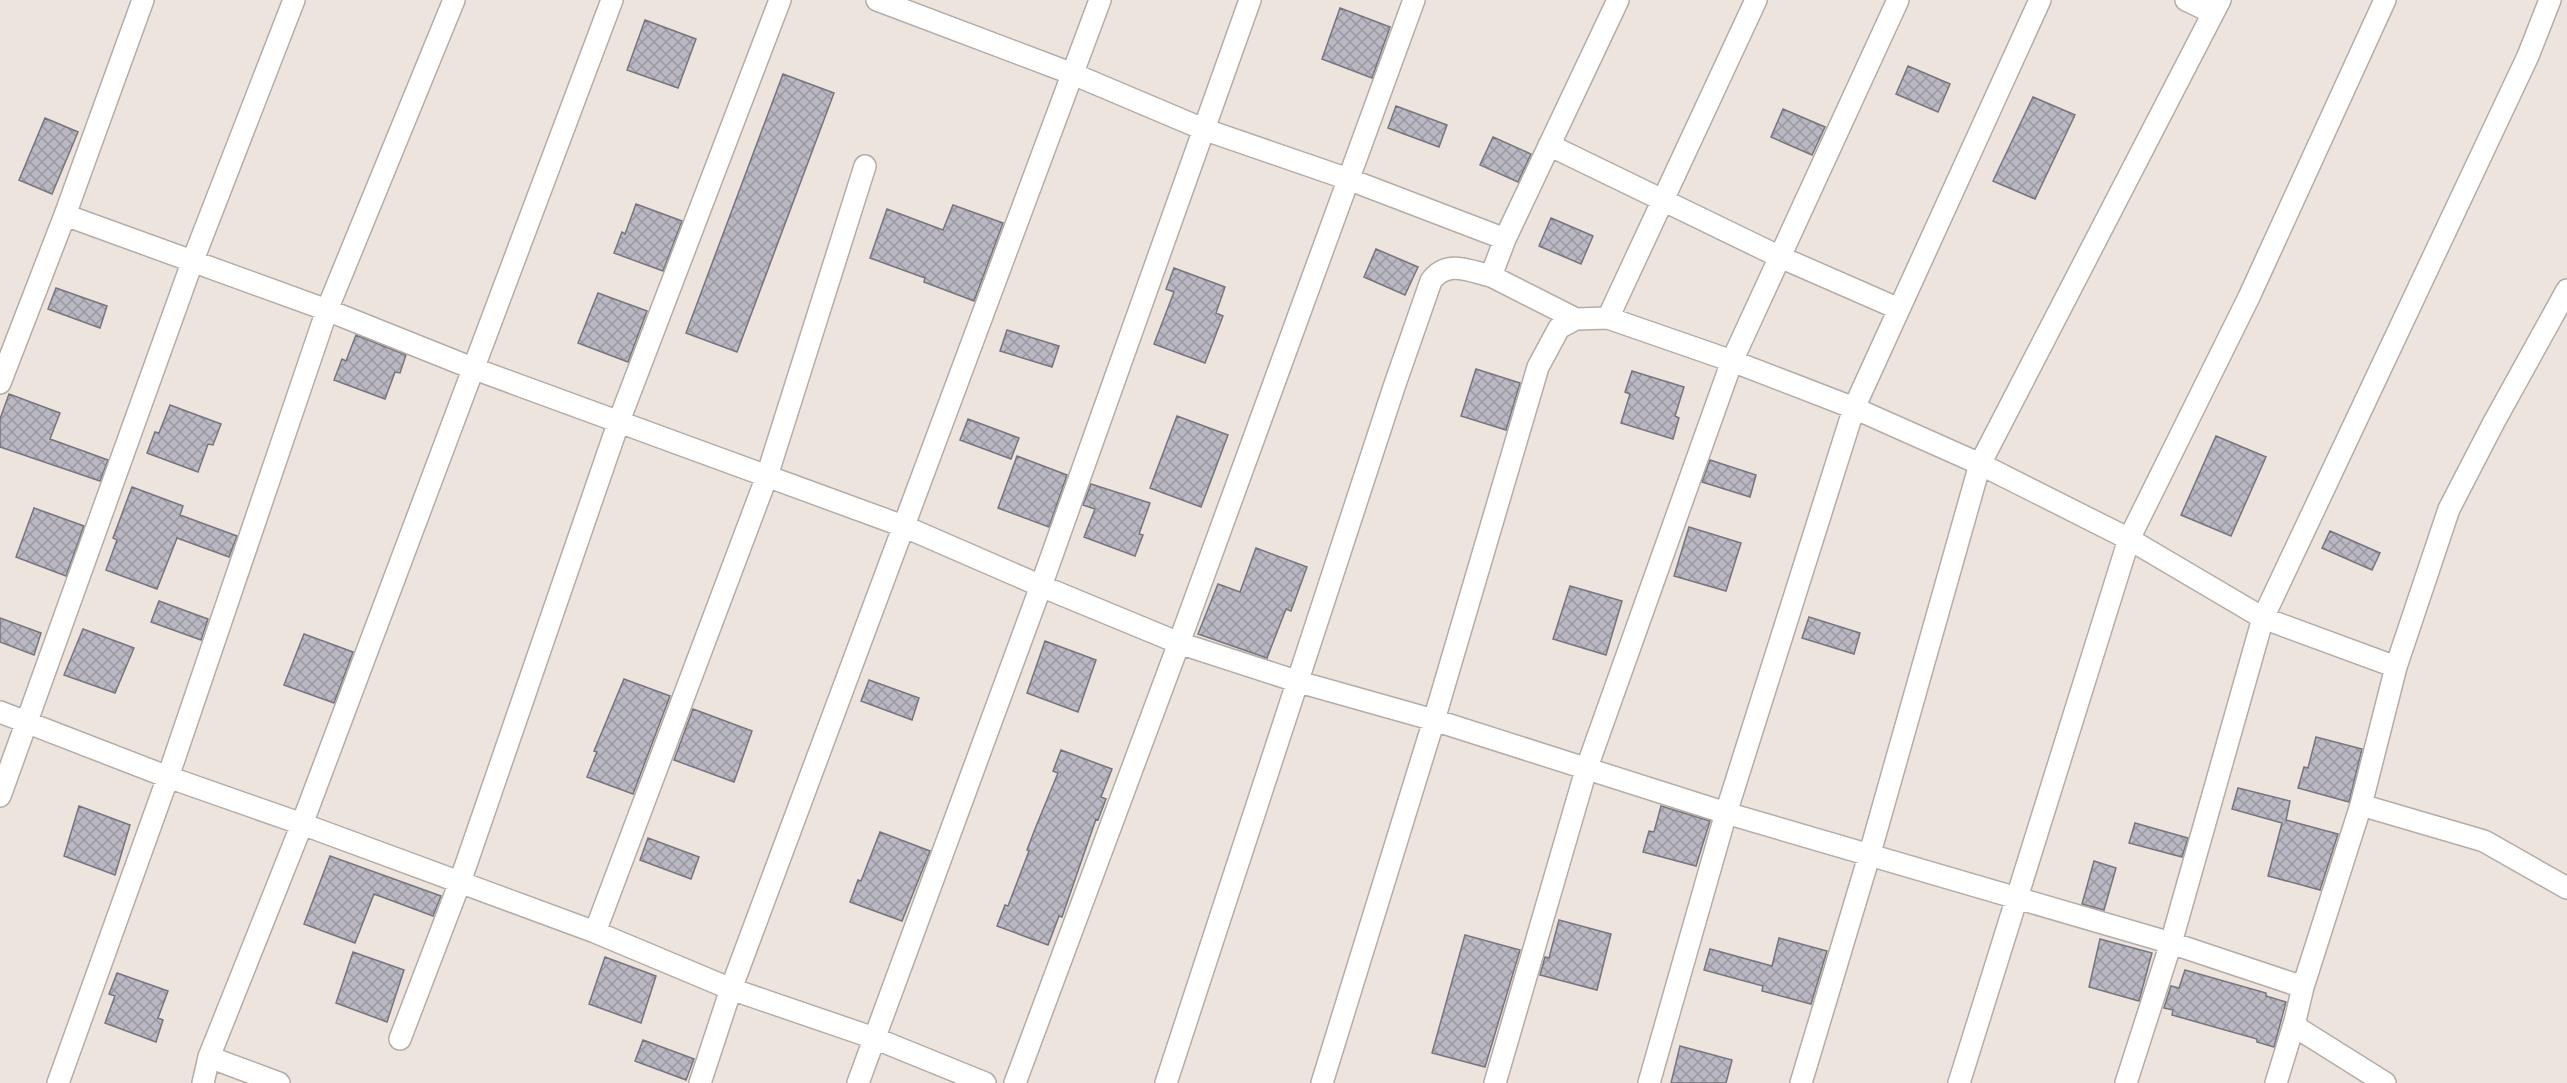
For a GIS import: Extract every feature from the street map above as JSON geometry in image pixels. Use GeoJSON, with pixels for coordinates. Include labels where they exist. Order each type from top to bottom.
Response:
{"type":"FeatureCollection","features":[{"type":"Feature","properties":{"kind":"street"},"geometry":{"type":"LineString","coordinates":[[0,383],[4,361],[65,215],[143,0]]}},
{"type":"Feature","properties":{"kind":"street"},"geometry":{"type":"LineString","coordinates":[[58,1083],[168,777],[327,310],[454,0]]}},
{"type":"Feature","properties":{"kind":"street"},"geometry":{"type":"LineString","coordinates":[[203,1083],[209,1057],[302,824],[612,0]]}},
{"type":"Feature","properties":{"kind":"street"},"geometry":{"type":"LineString","coordinates":[[400,1039],[460,882],[619,421],[780,0]]}},
{"type":"Feature","properties":{"kind":"street"},"geometry":{"type":"LineString","coordinates":[[877,0],[1073,74],[1203,129],[1347,179],[1505,239]]}},
{"type":"Feature","properties":{"kind":"street"},"geometry":{"type":"LineString","coordinates":[[700,1083],[731,989],[1100,0]]}},
{"type":"Feature","properties":{"kind":"street"},"geometry":{"type":"LineString","coordinates":[[858,1083],[1041,586],[1250,0]]}},
{"type":"Feature","properties":{"kind":"street"},"geometry":{"type":"LineString","coordinates":[[1015,1083],[1179,644],[1414,0]]}},
{"type":"Feature","properties":{"kind":"street"},"geometry":{"type":"LineString","coordinates":[[1491,276],[1505,239],[1618,0]]}},
{"type":"Feature","properties":{"kind":"street"},"geometry":{"type":"LineString","coordinates":[[1608,318],[1756,0]]}},
{"type":"Feature","properties":{"kind":"street"},"geometry":{"type":"LineString","coordinates":[[1495,1083],[1586,770],[1732,361],[1898,0]]}},
{"type":"Feature","properties":{"kind":"street"},"geometry":{"type":"LineString","coordinates":[[1649,1083],[1726,813],[1854,408],[2040,0]]}},
{"type":"Feature","properties":{"kind":"street"},"geometry":{"type":"LineString","coordinates":[[1801,1083],[1870,854],[1980,464],[2217,6],[2186,0]]}},
{"type":"Feature","properties":{"kind":"street"},"geometry":{"type":"LineString","coordinates":[[1959,1083],[2015,897],[2129,539],[2249,297],[2385,0]]}},
{"type":"Feature","properties":{"kind":"street"},"geometry":{"type":"LineString","coordinates":[[2126,1083],[2171,943],[2263,618],[2528,56],[2550,0]]}},
{"type":"Feature","properties":{"kind":"street"},"geometry":{"type":"LineString","coordinates":[[0,796],[25,722],[289,2]]}},
{"type":"Feature","properties":{"kind":"street"},"geometry":{"type":"LineString","coordinates":[[1549,145],[1780,257],[1899,309]]}},
{"type":"Feature","properties":{"kind":"street"},"geometry":{"type":"LineString","coordinates":[[595,932],[767,476],[865,166]]}},
{"type":"Feature","properties":{"kind":"street"},"geometry":{"type":"LineString","coordinates":[[65,215],[327,310],[472,368],[903,526],[1179,644],[1299,682],[1434,720],[1726,813],[2171,943],[2303,987]]}},
{"type":"Feature","properties":{"kind":"street"},"geometry":{"type":"LineString","coordinates":[[1166,1083],[1390,398],[1431,281],[1443,268],[1454,267],[1491,276],[1576,319]]}},
{"type":"Feature","properties":{"kind":"street"},"geometry":{"type":"LineString","coordinates":[[2276,1083],[2303,987],[2361,805],[2396,667],[2450,509],[2493,422],[2567,291]]}},
{"type":"Feature","properties":{"kind":"street"},"geometry":{"type":"LineString","coordinates":[[1322,1083],[1434,720],[1538,367],[1559,328],[1576,319],[1608,318],[1732,361],[1854,408],[1980,464],[2129,539],[2263,618],[2396,667]]}},
{"type":"Feature","properties":{"kind":"street"},"geometry":{"type":"LineString","coordinates":[[0,712],[168,777],[595,932],[731,989],[874,1038],[985,1083]]}},
{"type":"Feature","properties":{"kind":"street"},"geometry":{"type":"LineString","coordinates":[[2361,805],[2484,841],[2567,888]]}},
{"type":"Feature","properties":{"kind":"street"},"geometry":{"type":"LineString","coordinates":[[2295,1021],[2299,1029],[2313,1040],[2385,1083]]}},
{"type":"Feature","properties":{"kind":"street"},"geometry":{"type":"LineString","coordinates":[[209,1057],[279,1083]]}},
{"type":"Feature","properties":{"kind":"building"},"geometry":{"type":"Polygon","coordinates":[[[1340,8],[1390,27],[1372,78],[1322,59],[1340,8]]]}},
{"type":"Feature","properties":{"kind":"building"},"geometry":{"type":"Polygon","coordinates":[[[645,20],[696,39],[678,88],[627,70],[645,20]]]}},
{"type":"Feature","properties":{"kind":"building"},"geometry":{"type":"Polygon","coordinates":[[[1908,66],[1950,84],[1938,112],[1896,94],[1908,66]]]}},
{"type":"Feature","properties":{"kind":"building"},"geometry":{"type":"Polygon","coordinates":[[[783,74],[834,93],[737,352],[686,333],[783,74]]]}},
{"type":"Feature","properties":{"kind":"building"},"geometry":{"type":"Polygon","coordinates":[[[2033,97],[2075,115],[2035,199],[1993,181],[2033,97]]]}},
{"type":"Feature","properties":{"kind":"building"},"geometry":{"type":"Polygon","coordinates":[[[1396,106],[1447,125],[1439,147],[1388,128],[1396,106]]]}},
{"type":"Feature","properties":{"kind":"building"},"geometry":{"type":"Polygon","coordinates":[[[1783,109],[1825,127],[1812,155],[1771,137],[1783,109]]]}},
{"type":"Feature","properties":{"kind":"building"},"geometry":{"type":"Polygon","coordinates":[[[45,118],[78,132],[52,194],[19,180],[45,118]]]}},
{"type":"Feature","properties":{"kind":"building"},"geometry":{"type":"Polygon","coordinates":[[[1493,137],[1531,154],[1518,182],[1480,165],[1493,137]]]}},
{"type":"Feature","properties":{"kind":"building"},"geometry":{"type":"Polygon","coordinates":[[[636,204],[682,221],[663,271],[614,253],[622,232],[625,234],[636,204]]]}},
{"type":"Feature","properties":{"kind":"building"},"geometry":{"type":"Polygon","coordinates":[[[953,205],[1003,223],[974,301],[924,282],[925,278],[870,258],[887,209],[943,230],[953,205]]]}},
{"type":"Feature","properties":{"kind":"building"},"geometry":{"type":"Polygon","coordinates":[[[1551,218],[1593,236],[1581,264],[1539,246],[1551,218]]]}},
{"type":"Feature","properties":{"kind":"building"},"geometry":{"type":"Polygon","coordinates":[[[1376,249],[1418,267],[1405,295],[1364,277],[1376,249]]]}},
{"type":"Feature","properties":{"kind":"building"},"geometry":{"type":"Polygon","coordinates":[[[1174,268],[1225,287],[1216,313],[1223,316],[1205,363],[1154,344],[1174,292],[1166,289],[1174,268]]]}},
{"type":"Feature","properties":{"kind":"building"},"geometry":{"type":"Polygon","coordinates":[[[56,288],[107,306],[100,328],[48,309],[56,288]]]}},
{"type":"Feature","properties":{"kind":"building"},"geometry":{"type":"Polygon","coordinates":[[[598,293],[647,311],[628,362],[578,343],[598,293]]]}},
{"type":"Feature","properties":{"kind":"building"},"geometry":{"type":"Polygon","coordinates":[[[1007,330],[1059,346],[1052,367],[1000,351],[1007,330]]]}},
{"type":"Feature","properties":{"kind":"building"},"geometry":{"type":"Polygon","coordinates":[[[356,335],[406,355],[400,373],[395,372],[385,399],[334,380],[342,359],[346,361],[356,335]]]}},
{"type":"Feature","properties":{"kind":"building"},"geometry":{"type":"Polygon","coordinates":[[[1476,369],[1520,383],[1506,430],[1461,416],[1476,369]]]}},
{"type":"Feature","properties":{"kind":"building"},"geometry":{"type":"Polygon","coordinates":[[[1632,371],[1684,387],[1675,416],[1679,418],[1673,439],[1621,423],[1630,394],[1625,392],[1632,371]]]}},
{"type":"Feature","properties":{"kind":"building"},"geometry":{"type":"Polygon","coordinates":[[[9,394],[60,413],[50,439],[108,460],[100,481],[0,447],[0,419],[9,394]]]}},
{"type":"Feature","properties":{"kind":"building"},"geometry":{"type":"Polygon","coordinates":[[[170,405],[221,424],[213,445],[208,444],[198,472],[147,453],[155,432],[159,433],[170,405]]]}},
{"type":"Feature","properties":{"kind":"building"},"geometry":{"type":"Polygon","coordinates":[[[1177,416],[1228,435],[1201,507],[1150,488],[1177,416]]]}},
{"type":"Feature","properties":{"kind":"building"},"geometry":{"type":"Polygon","coordinates":[[[968,419],[1019,438],[1011,459],[960,440],[968,419]]]}},
{"type":"Feature","properties":{"kind":"building"},"geometry":{"type":"Polygon","coordinates":[[[2216,436],[2266,457],[2231,536],[2181,515],[2216,436]]]}},
{"type":"Feature","properties":{"kind":"building"},"geometry":{"type":"Polygon","coordinates":[[[1017,456],[1067,475],[1049,527],[998,508],[1017,456]]]}},
{"type":"Feature","properties":{"kind":"building"},"geometry":{"type":"Polygon","coordinates":[[[1710,460],[1756,475],[1750,497],[1702,482],[1710,460]]]}},
{"type":"Feature","properties":{"kind":"building"},"geometry":{"type":"Polygon","coordinates":[[[1091,484],[1150,503],[1139,534],[1143,535],[1135,556],[1084,537],[1095,509],[1083,505],[1091,484]]]}},
{"type":"Feature","properties":{"kind":"building"},"geometry":{"type":"Polygon","coordinates":[[[132,487],[183,506],[180,515],[237,536],[229,557],[177,538],[157,589],[106,570],[117,540],[113,538],[132,487]]]}},
{"type":"Feature","properties":{"kind":"building"},"geometry":{"type":"Polygon","coordinates":[[[34,508],[84,526],[66,576],[16,557],[34,508]]]}},
{"type":"Feature","properties":{"kind":"building"},"geometry":{"type":"Polygon","coordinates":[[[1689,527],[1741,543],[1726,591],[1674,576],[1689,527]]]}},
{"type":"Feature","properties":{"kind":"building"},"geometry":{"type":"Polygon","coordinates":[[[2330,531],[2380,553],[2372,570],[2322,548],[2330,531]]]}},
{"type":"Feature","properties":{"kind":"building"},"geometry":{"type":"Polygon","coordinates":[[[1256,548],[1307,567],[1291,611],[1286,609],[1267,658],[1198,634],[1218,584],[1240,592],[1256,548]]]}},
{"type":"Feature","properties":{"kind":"building"},"geometry":{"type":"Polygon","coordinates":[[[1570,586],[1622,601],[1606,655],[1553,639],[1570,586]]]}},
{"type":"Feature","properties":{"kind":"building"},"geometry":{"type":"Polygon","coordinates":[[[159,601],[208,619],[201,640],[151,622],[159,601]]]}},
{"type":"Feature","properties":{"kind":"building"},"geometry":{"type":"Polygon","coordinates":[[[1809,617],[1860,633],[1854,654],[1802,638],[1809,617]]]}},
{"type":"Feature","properties":{"kind":"building"},"geometry":{"type":"Polygon","coordinates":[[[0,618],[41,633],[34,655],[0,642],[0,618]]]}},
{"type":"Feature","properties":{"kind":"building"},"geometry":{"type":"Polygon","coordinates":[[[83,629],[134,648],[115,693],[64,675],[83,629]]]}},
{"type":"Feature","properties":{"kind":"building"},"geometry":{"type":"Polygon","coordinates":[[[304,634],[353,652],[334,703],[284,685],[304,634]]]}},
{"type":"Feature","properties":{"kind":"building"},"geometry":{"type":"Polygon","coordinates":[[[1045,641],[1096,660],[1078,712],[1027,693],[1045,641]]]}},
{"type":"Feature","properties":{"kind":"building"},"geometry":{"type":"Polygon","coordinates":[[[624,679],[670,696],[633,794],[587,777],[597,752],[594,751],[624,679]]]}},
{"type":"Feature","properties":{"kind":"building"},"geometry":{"type":"Polygon","coordinates":[[[869,680],[919,698],[912,720],[861,701],[869,680]]]}},
{"type":"Feature","properties":{"kind":"building"},"geometry":{"type":"Polygon","coordinates":[[[693,709],[752,731],[734,782],[674,760],[693,709]]]}},
{"type":"Feature","properties":{"kind":"building"},"geometry":{"type":"Polygon","coordinates":[[[2316,737],[2362,749],[2349,802],[2298,788],[2304,767],[2308,768],[2316,737]]]}},
{"type":"Feature","properties":{"kind":"building"},"geometry":{"type":"Polygon","coordinates":[[[1061,750],[1112,769],[1101,797],[1106,799],[1098,820],[1096,819],[1062,917],[1059,916],[1048,945],[997,926],[1005,905],[1008,906],[1029,851],[1027,850],[1058,773],[1053,771],[1061,750]]]}},
{"type":"Feature","properties":{"kind":"building"},"geometry":{"type":"Polygon","coordinates":[[[2238,788],[2290,801],[2286,820],[2338,834],[2320,890],[2268,876],[2282,823],[2232,809],[2238,788]]]}},
{"type":"Feature","properties":{"kind":"building"},"geometry":{"type":"Polygon","coordinates":[[[79,806],[130,825],[115,875],[64,856],[79,806]]]}},
{"type":"Feature","properties":{"kind":"building"},"geometry":{"type":"Polygon","coordinates":[[[1661,806],[1710,821],[1696,866],[1643,852],[1649,831],[1654,832],[1661,806]]]}},
{"type":"Feature","properties":{"kind":"building"},"geometry":{"type":"Polygon","coordinates":[[[2135,823],[2188,838],[2182,857],[2129,843],[2135,823]]]}},
{"type":"Feature","properties":{"kind":"building"},"geometry":{"type":"Polygon","coordinates":[[[880,832],[930,851],[902,921],[850,902],[858,880],[861,881],[880,832]]]}},
{"type":"Feature","properties":{"kind":"building"},"geometry":{"type":"Polygon","coordinates":[[[648,838],[699,857],[691,879],[640,860],[648,838]]]}},
{"type":"Feature","properties":{"kind":"building"},"geometry":{"type":"Polygon","coordinates":[[[330,856],[441,896],[433,916],[374,894],[355,943],[304,924],[330,856]]]}},
{"type":"Feature","properties":{"kind":"building"},"geometry":{"type":"Polygon","coordinates":[[[2094,861],[2116,868],[2104,910],[2082,904],[2094,861]]]}},
{"type":"Feature","properties":{"kind":"building"},"geometry":{"type":"Polygon","coordinates":[[[1559,920],[1611,934],[1597,990],[1540,975],[1545,957],[1549,958],[1559,920]]]}},
{"type":"Feature","properties":{"kind":"building"},"geometry":{"type":"Polygon","coordinates":[[[1465,935],[1520,950],[1485,1067],[1432,1053],[1465,935]]]}},
{"type":"Feature","properties":{"kind":"building"},"geometry":{"type":"Polygon","coordinates":[[[1779,938],[1827,951],[1811,1004],[1762,991],[1763,986],[1704,970],[1710,949],[1772,966],[1779,938]]]}},
{"type":"Feature","properties":{"kind":"building"},"geometry":{"type":"Polygon","coordinates":[[[2100,939],[2152,953],[2139,1001],[2089,987],[2100,939]]]}},
{"type":"Feature","properties":{"kind":"building"},"geometry":{"type":"Polygon","coordinates":[[[353,952],[404,970],[387,1022],[336,1003],[353,952]]]}},
{"type":"Feature","properties":{"kind":"building"},"geometry":{"type":"Polygon","coordinates":[[[605,957],[656,976],[641,1023],[589,1004],[605,957]]]}},
{"type":"Feature","properties":{"kind":"building"},"geometry":{"type":"Polygon","coordinates":[[[2185,970],[2266,993],[2266,996],[2286,1002],[2274,1047],[2257,1042],[2257,1039],[2172,1015],[2173,1010],[2164,1008],[2171,986],[2179,988],[2185,970]]]}},
{"type":"Feature","properties":{"kind":"building"},"geometry":{"type":"Polygon","coordinates":[[[117,973],[168,991],[158,1018],[163,1020],[156,1042],[105,1023],[115,996],[109,994],[117,973]]]}},
{"type":"Feature","properties":{"kind":"building"},"geometry":{"type":"Polygon","coordinates":[[[643,1040],[694,1059],[686,1080],[635,1061],[643,1040]]]}},
{"type":"Feature","properties":{"kind":"building"},"geometry":{"type":"Polygon","coordinates":[[[1680,1046],[1732,1060],[1726,1083],[1671,1083],[1680,1046]]]}}]}
